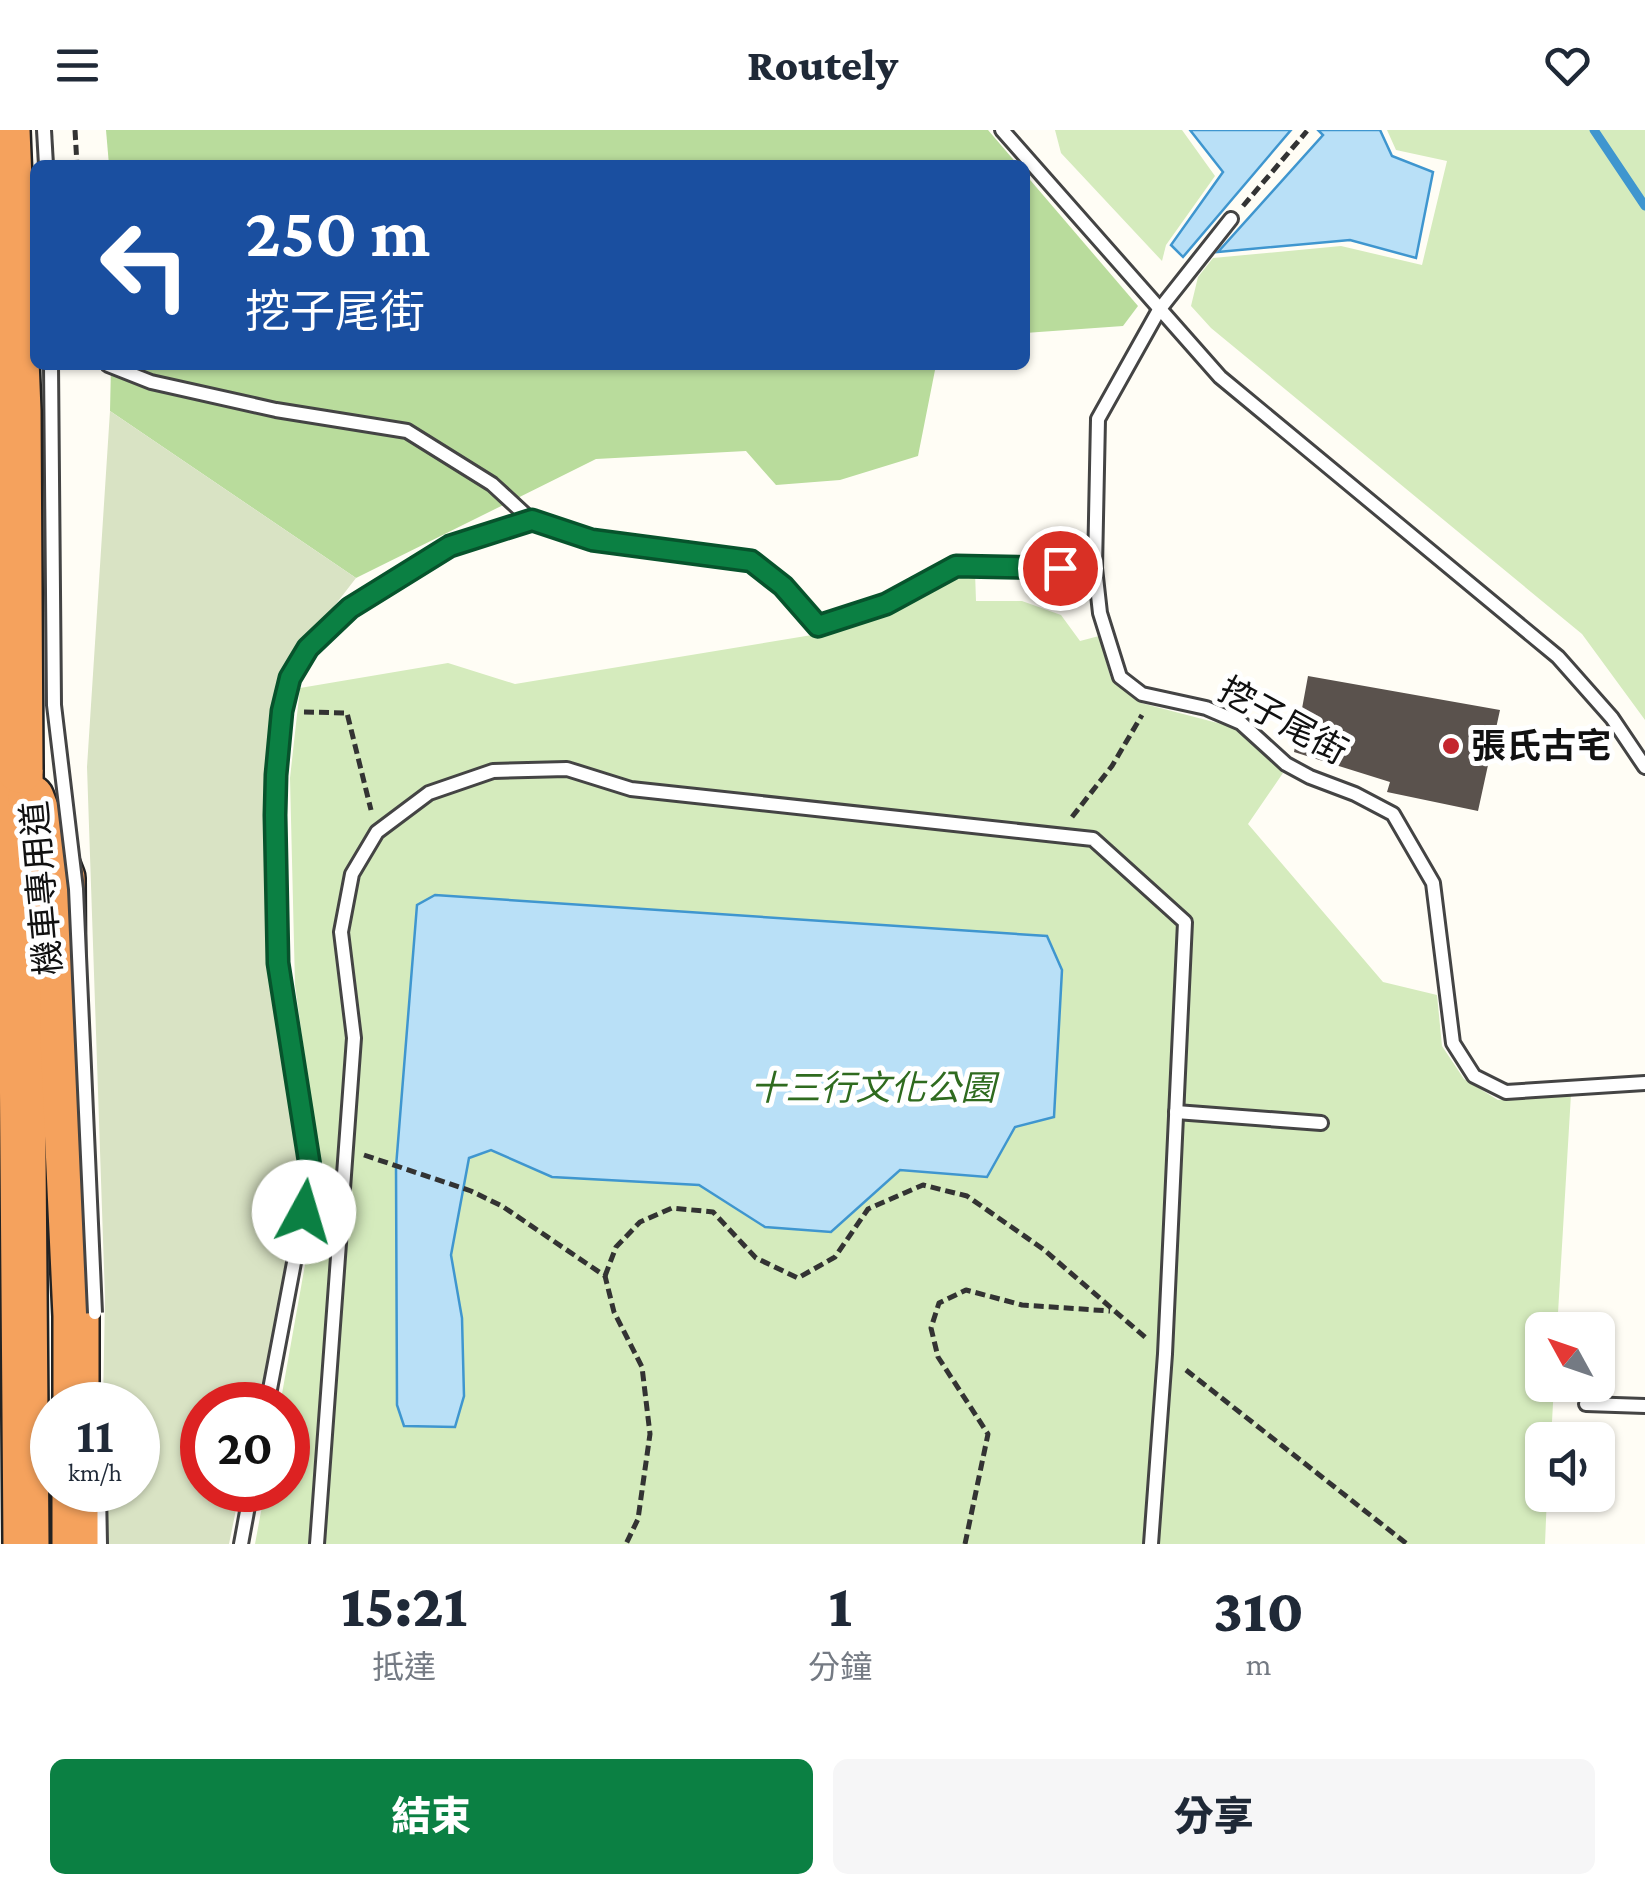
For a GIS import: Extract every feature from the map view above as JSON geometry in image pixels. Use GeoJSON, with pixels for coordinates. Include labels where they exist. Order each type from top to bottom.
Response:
{"type":"FeatureCollection","features":[{"type":"Feature","properties":{"kind":"highway"},"geometry":{"type":"LineString","coordinates":[[7,130],[18,410],[26,1544]]}},
{"type":"Feature","properties":{"kind":"highway"},"geometry":{"type":"LineString","coordinates":[[20,770],[62,878],[63,1040],[76,1298],[76,1382]]}},
{"type":"Feature","properties":{"kind":"highway"},"geometry":{"type":"LineString","coordinates":[[75,1512],[75,1544]]}},
{"type":"Feature","properties":{"kind":"lane"},"geometry":{"type":"LineString","coordinates":[[44,130],[46,160]]}},
{"type":"Feature","properties":{"kind":"lane"},"geometry":{"type":"LineString","coordinates":[[1002,130],[1028,160]]}},
{"type":"Feature","properties":{"kind":"lane"},"geometry":{"type":"LineString","coordinates":[[1030,162],[1220,377],[1558,657],[1612,718],[1645,768]]}},
{"type":"Feature","properties":{"kind":"lane"},"geometry":{"type":"LineString","coordinates":[[1138,690],[1120,677],[1100,614],[1095,568],[1098,418],[1159,310],[1231,219]]}},
{"type":"Feature","properties":{"kind":"lane"},"geometry":{"type":"LineString","coordinates":[[0,321],[30,333]]}},
{"type":"Feature","properties":{"kind":"lane","name":"機車專用道"},"geometry":{"type":"LineString","coordinates":[[51,370],[54,704],[76,889],[96,1332]]}},
{"type":"Feature","properties":{"kind":"lane"},"geometry":{"type":"LineString","coordinates":[[121,370],[151,382],[276,410],[407,431],[492,484],[532,520],[592,540],[751,561],[783,586],[818,626],[886,604],[956,566],[1095,568]]}},
{"type":"Feature","properties":{"kind":"lane"},"geometry":{"type":"LineString","coordinates":[[271,1382],[311,1173],[278,963],[276,795],[282,711],[290,678],[308,648],[350,608],[450,546],[532,520]]}},
{"type":"Feature","properties":{"kind":"lane","name":"挖子尾街"},"geometry":{"type":"LineString","coordinates":[[1138,690],[1206,708],[1240,724],[1286,764],[1393,814],[1434,884],[1452,1043],[1474,1076],[1506,1092],[1645,1083]]}},
{"type":"Feature","properties":{"kind":"lane"},"geometry":{"type":"LineString","coordinates":[[317,1544],[354,1038],[341,932],[352,874],[377,832],[429,793],[492,771],[567,768],[630,789],[1093,838],[1186,922],[1165,1354],[1151,1544]]}},
{"type":"Feature","properties":{"kind":"lane"},"geometry":{"type":"LineString","coordinates":[[1176,1112],[1321,1123]]}},
{"type":"Feature","properties":{"kind":"lane"},"geometry":{"type":"LineString","coordinates":[[1586,1404],[1645,1406]]}},
{"type":"Feature","properties":{"kind":"lane"},"geometry":{"type":"LineString","coordinates":[[99,1512],[100,1544]]}},
{"type":"Feature","properties":{"kind":"lane"},"geometry":{"type":"LineString","coordinates":[[241,1544],[247,1512]]}},
{"type":"Feature","properties":{"kind":"path"},"geometry":{"type":"LineString","coordinates":[[75,130],[77,160]]}},
{"type":"Feature","properties":{"kind":"path"},"geometry":{"type":"LineString","coordinates":[[1231,219],[1307,131]]}},
{"type":"Feature","properties":{"kind":"path"},"geometry":{"type":"LineString","coordinates":[[1056,834],[1112,766],[1133,733],[1142,715],[1138,690]]}},
{"type":"Feature","properties":{"kind":"path"},"geometry":{"type":"LineString","coordinates":[[282,711],[348,713],[377,832]]}},
{"type":"Feature","properties":{"kind":"path"},"geometry":{"type":"LineString","coordinates":[[383,1161],[471,1191],[502,1206],[605,1276]]}},
{"type":"Feature","properties":{"kind":"path"},"geometry":{"type":"LineString","coordinates":[[626,1544],[638,1519],[650,1434],[642,1366],[614,1312],[605,1276],[616,1247],[640,1222],[672,1208],[713,1212],[756,1258],[798,1278],[835,1257],[868,1210],[923,1185],[966,1196],[1043,1249],[1165,1354],[1407,1544]]}},
{"type":"Feature","properties":{"kind":"path"},"geometry":{"type":"LineString","coordinates":[[965,1544],[988,1434],[938,1357],[931,1328],[939,1303],[966,1290],[1022,1305],[1112,1311]]}},
{"type":"Feature","properties":{"kind":"green space"},"geometry":{"type":"Polygon","coordinates":[[[106,130],[988,130],[1014,160],[109,160],[106,130]]]}},
{"type":"Feature","properties":{"kind":"green space"},"geometry":{"type":"Polygon","coordinates":[[[1055,130],[1182,130],[1215,176],[1166,245],[1162,261],[1061,153],[1055,130]]]}},
{"type":"Feature","properties":{"kind":"green space"},"geometry":{"type":"Polygon","coordinates":[[[1387,130],[1645,130],[1645,720],[1582,634],[1211,328],[1191,306],[1198,277],[1213,258],[1341,246],[1422,265],[1447,161],[1396,150],[1387,130]]]}},
{"type":"Feature","properties":{"kind":"green space"},"geometry":{"type":"Polygon","coordinates":[[[1030,180],[1138,306],[1123,326],[1030,333],[1030,180]]]}},
{"type":"Feature","properties":{"kind":"green space"},"geometry":{"type":"Polygon","coordinates":[[[111,370],[935,370],[918,456],[840,480],[776,485],[746,451],[596,459],[356,578],[110,411],[111,370]]]}},
{"type":"Feature","properties":{"kind":"green space"},"geometry":{"type":"Polygon","coordinates":[[[110,411],[356,578],[281,675],[265,781],[272,987],[298,1170],[284,1278],[263,1382],[180,1382],[180,1512],[236,1512],[229,1544],[100,1544],[101,1512],[160,1512],[160,1382],[103,1382],[105,1298],[87,767],[110,411]]]}},
{"type":"Feature","properties":{"kind":"green space","name":"十三行文化公園"},"geometry":{"type":"Polygon","coordinates":[[[975,572],[976,601],[1022,601],[1061,615],[1080,641],[1099,636],[1111,679],[1141,703],[1233,727],[1283,773],[1248,824],[1383,982],[1437,995],[1442,1046],[1464,1079],[1498,1100],[1571,1094],[1558,1312],[1525,1312],[1525,1402],[1553,1402],[1552,1422],[1525,1422],[1525,1512],[1546,1512],[1545,1544],[255,1544],[261,1512],[310,1512],[310,1382],[284,1382],[321,1175],[295,985],[290,778],[300,688],[448,663],[515,684],[818,634],[975,572]]]}},
{"type":"Feature","properties":{"kind":"water"},"geometry":{"type":"Polygon","coordinates":[[[1190,130],[1291,130],[1183,257],[1171,245],[1223,172],[1190,130]]]}},
{"type":"Feature","properties":{"kind":"water"},"geometry":{"type":"Polygon","coordinates":[[[1318,130],[1380,130],[1392,156],[1433,172],[1416,258],[1350,240],[1218,252],[1323,135],[1318,130]]]}},
{"type":"Feature","properties":{"kind":"water"},"geometry":{"type":"Polygon","coordinates":[[[435,895],[1047,936],[1062,970],[1054,1117],[1015,1127],[987,1177],[900,1170],[831,1232],[765,1227],[699,1185],[552,1177],[491,1150],[469,1158],[451,1255],[462,1318],[464,1396],[455,1427],[404,1426],[397,1405],[396,1167],[417,905],[435,895]]]}},
{"type":"Feature","properties":{"kind":"building","name":"張氏古宅"},"geometry":{"type":"Polygon","coordinates":[[[1308,676],[1500,710],[1478,811],[1387,792],[1390,782],[1294,752],[1308,676]]]}},
{"type":"Feature","properties":{"kind":"waterway"},"geometry":{"type":"LineString","coordinates":[[1594,130],[1645,206]]}},
{"type":"Feature","properties":{"kind":"place","name":"張氏古宅"},"geometry":{"type":"Point","coordinates":[1451,746]}},
{"type":"Feature","properties":{"kind":"route"},"geometry":{"type":"LineString","coordinates":[[304,1212],[311,1173],[278,963],[276,775],[282,711],[290,678],[308,648],[350,608],[450,546],[532,520],[592,540],[751,561],[783,586],[818,626],[886,604],[956,566],[1060,568]]}}]}
